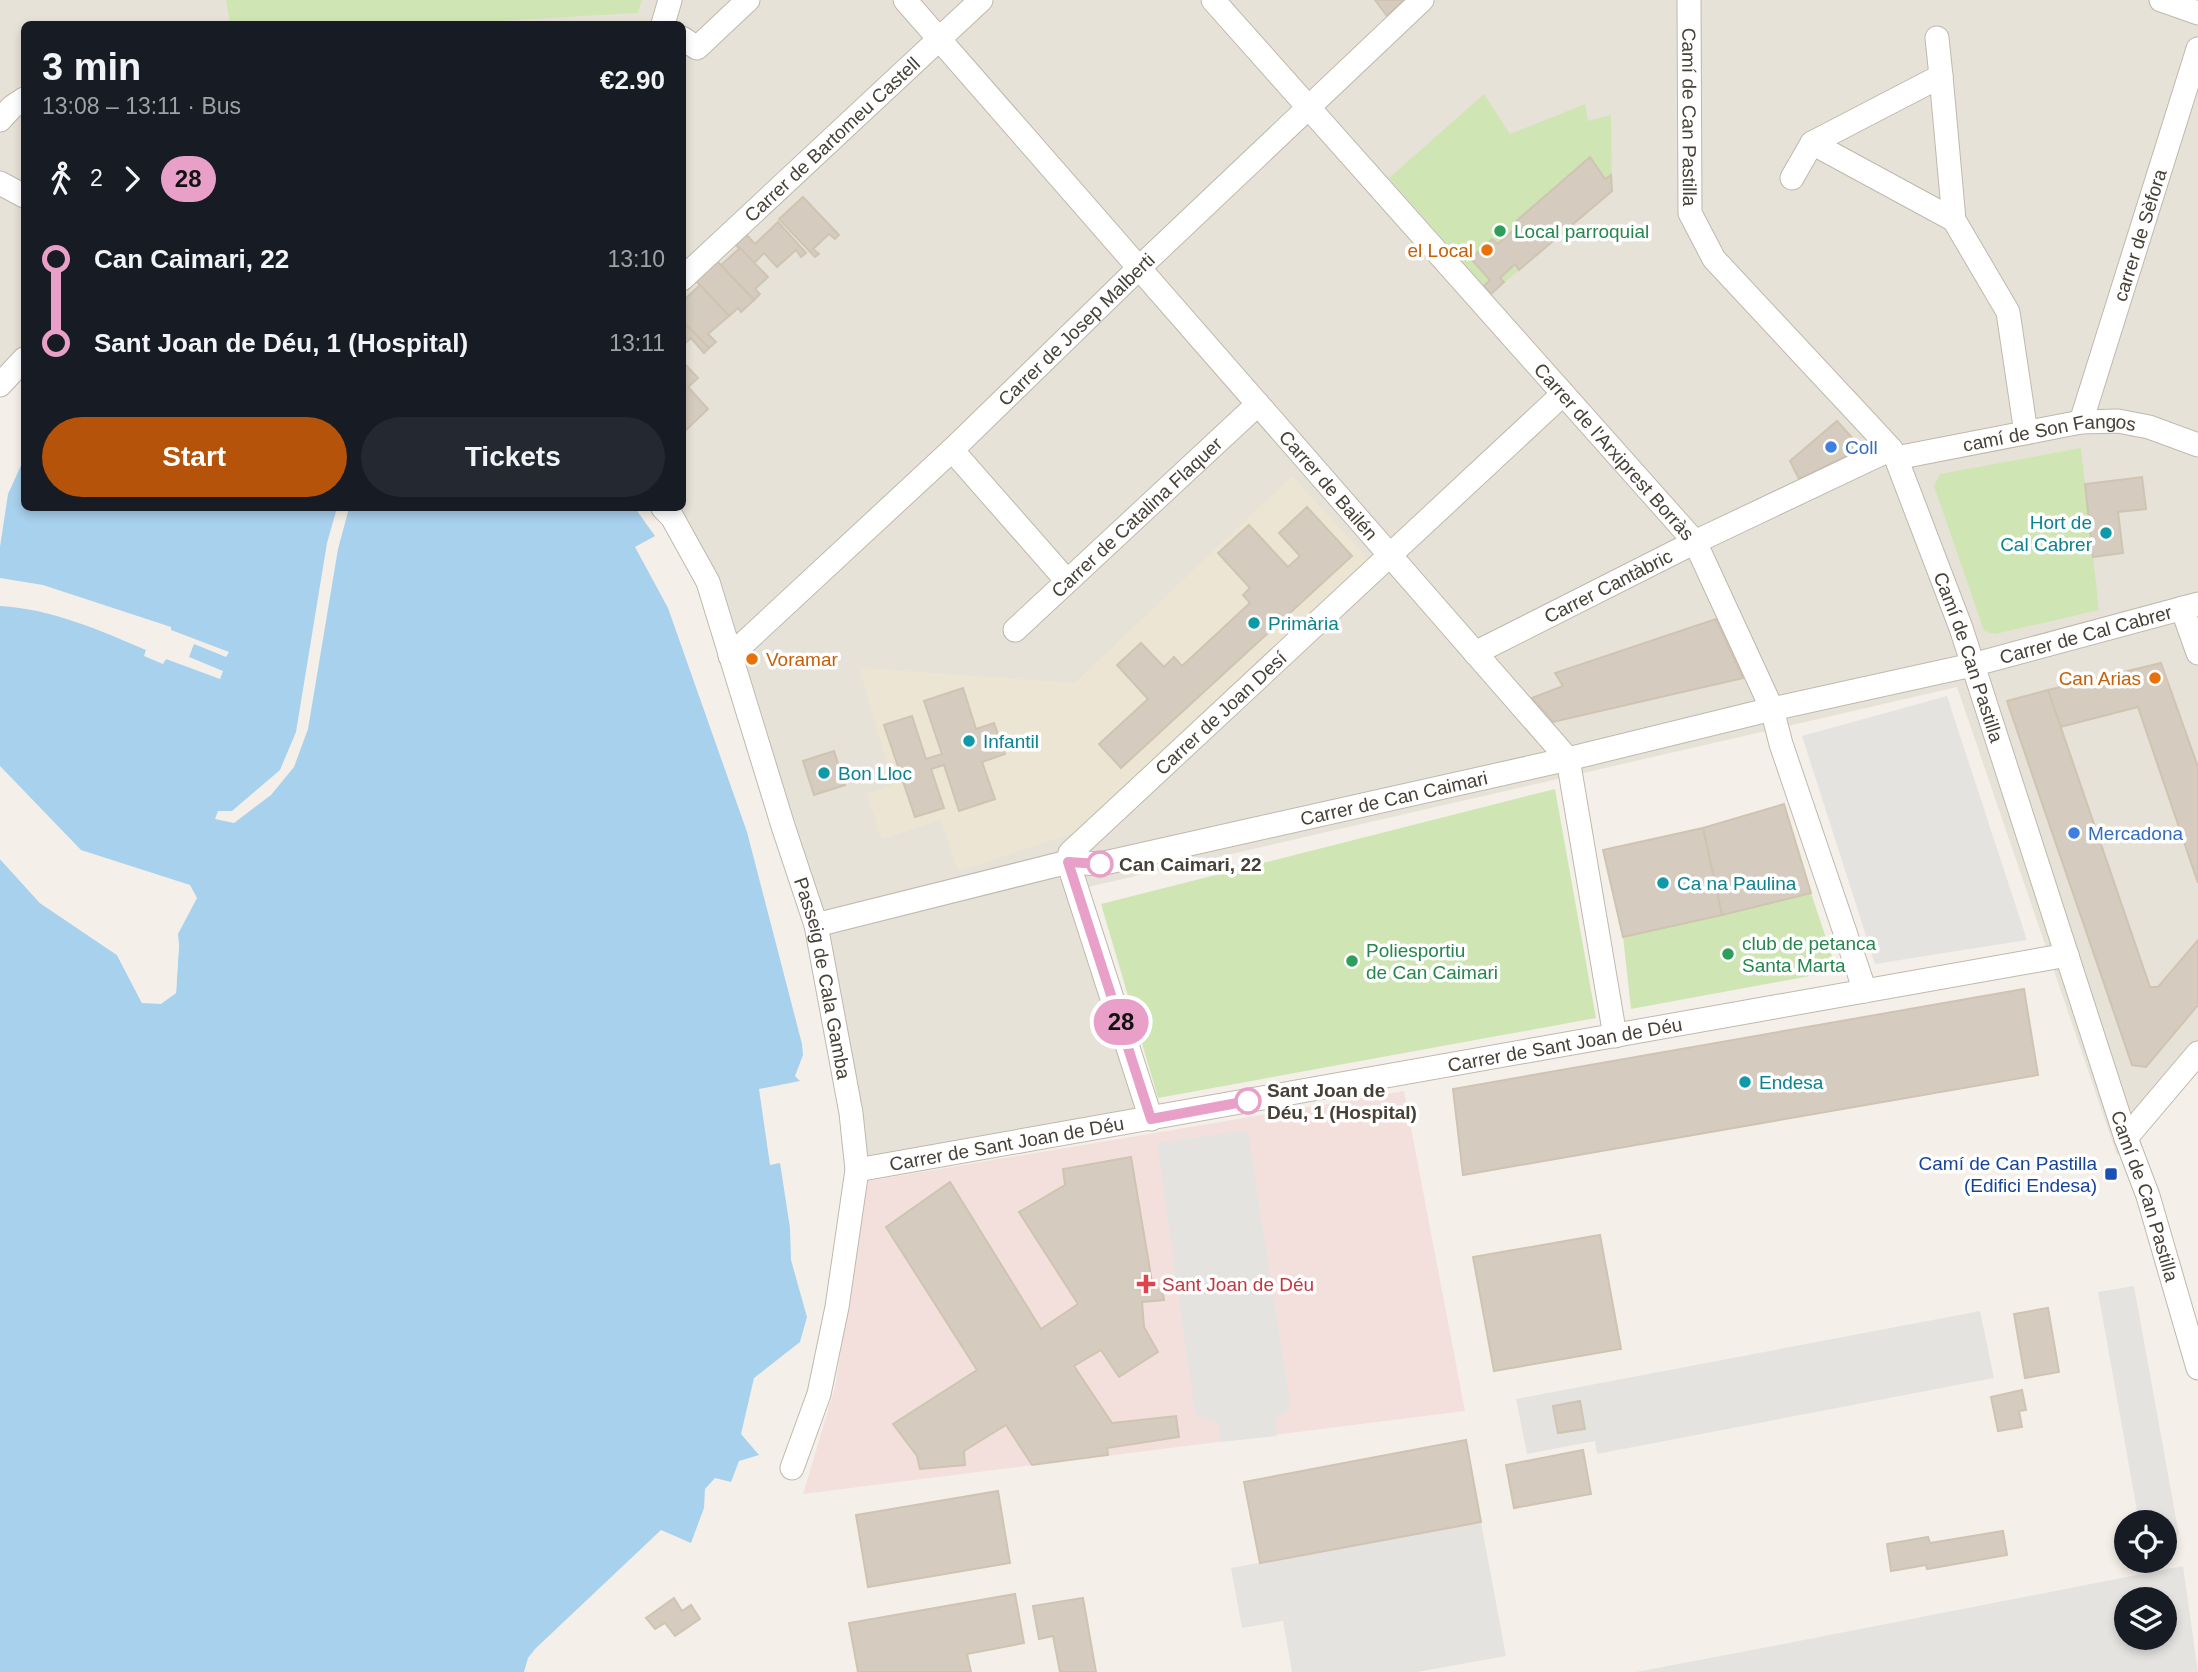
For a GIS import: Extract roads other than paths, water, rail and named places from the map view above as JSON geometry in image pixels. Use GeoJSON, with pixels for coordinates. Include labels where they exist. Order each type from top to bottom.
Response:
{"type":"FeatureCollection","features":[{"type":"Feature","properties":{"kind":"street"},"geometry":{"type":"LineString","coordinates":[[663,21],[670,0]]}},
{"type":"Feature","properties":{"kind":"street"},"geometry":{"type":"LineString","coordinates":[[687,49],[747,0]]}},
{"type":"Feature","properties":{"kind":"street","name":"Carrer de Bailén"},"geometry":{"type":"LineString","coordinates":[[905,0],[1568,759]]}},
{"type":"Feature","properties":{"kind":"street","name":"Carrer de Bartomeu Castell"},"geometry":{"type":"LineString","coordinates":[[686,275],[981,0]]}},
{"type":"Feature","properties":{"kind":"street","name":"Carrer de l'Arxiprest Borràs"},"geometry":{"type":"LineString","coordinates":[[1213,0],[1695,542],[1772,709],[1781,744],[1865,991]]}},
{"type":"Feature","properties":{"kind":"street","name":"Carrer de Josep Malberti"},"geometry":{"type":"LineString","coordinates":[[730,656],[952,450],[1139,268],[1422,0]]}},
{"type":"Feature","properties":{"kind":"street","name":"Camí de Can Pastilla"},"geometry":{"type":"LineString","coordinates":[[1689,0],[1690,213],[1714,259],[1894,454],[1961,628],[2126,1139],[2148,1196],[2198,1368]]}},
{"type":"Feature","properties":{"kind":"street"},"geometry":{"type":"LineString","coordinates":[[2161,0],[2198,13]]}},
{"type":"Feature","properties":{"kind":"street"},"geometry":{"type":"LineString","coordinates":[[1937,38],[1954,220],[2008,312],[2026,433]]}},
{"type":"Feature","properties":{"kind":"street","name":"carrer de Sèfora"},"geometry":{"type":"LineString","coordinates":[[2081,422],[2198,50]]}},
{"type":"Feature","properties":{"kind":"street"},"geometry":{"type":"LineString","coordinates":[[1792,178],[1812,144],[1941,76]]}},
{"type":"Feature","properties":{"kind":"street"},"geometry":{"type":"LineString","coordinates":[[0,120],[21,101]]}},
{"type":"Feature","properties":{"kind":"street"},"geometry":{"type":"LineString","coordinates":[[1812,144],[1954,220]]}},
{"type":"Feature","properties":{"kind":"street"},"geometry":{"type":"LineString","coordinates":[[0,183],[21,194]]}},
{"type":"Feature","properties":{"kind":"street"},"geometry":{"type":"LineString","coordinates":[[0,385],[21,362]]}},
{"type":"Feature","properties":{"kind":"street","name":"Carrer de Joan Desí"},"geometry":{"type":"LineString","coordinates":[[1068,862],[1070,853],[1563,394]]}},
{"type":"Feature","properties":{"kind":"street","name":"Carrer de Catalina Flaquer"},"geometry":{"type":"LineString","coordinates":[[1015,630],[1258,404]]}},
{"type":"Feature","properties":{"kind":"street","name":"camí de Son Fangos"},"geometry":{"type":"LineString","coordinates":[[1894,454],[2081,422],[2118,421],[2149,426],[2198,445]]}},
{"type":"Feature","properties":{"kind":"street"},"geometry":{"type":"LineString","coordinates":[[952,450],[1067,581]]}},
{"type":"Feature","properties":{"kind":"street","name":"Carrer Cantàbric"},"geometry":{"type":"LineString","coordinates":[[1475,653],[1695,542],[1894,454]]}},
{"type":"Feature","properties":{"kind":"street","name":"Passeig de Cala Gamba"},"geometry":{"type":"LineString","coordinates":[[666,511],[673,517],[708,582],[816,925],[851,1113],[857,1170],[837,1307],[819,1394],[792,1468]]}},
{"type":"Feature","properties":{"kind":"street"},"geometry":{"type":"LineString","coordinates":[[2190,606],[2198,653]]}},
{"type":"Feature","properties":{"kind":"street","name":"Carrer de Cal Cabrer"},"geometry":{"type":"LineString","coordinates":[[1972,665],[2190,606]]}},
{"type":"Feature","properties":{"kind":"street","name":"Carrer de Can Caimari"},"geometry":{"type":"LineString","coordinates":[[816,925],[1068,862],[1100,864],[1972,665]]}},
{"type":"Feature","properties":{"kind":"street"},"geometry":{"type":"LineString","coordinates":[[1568,759],[1615,1036]]}},
{"type":"Feature","properties":{"kind":"street"},"geometry":{"type":"LineString","coordinates":[[1068,862],[1151,1119]]}},
{"type":"Feature","properties":{"kind":"street","name":"Carrer de Sant Joan de Déu"},"geometry":{"type":"LineString","coordinates":[[857,1170],[2067,955]]}},
{"type":"Feature","properties":{"kind":"street"},"geometry":{"type":"LineString","coordinates":[[2126,1139],[2198,1053]]}},
{"type":"Feature","properties":{"kind":"water"},"geometry":{"type":"Polygon","coordinates":[[[21,466],[21,511],[336,511],[327,543],[296,732],[280,770],[232,811],[218,811],[215,819],[234,823],[271,795],[294,767],[308,729],[338,549],[348,511],[637,511],[655,536],[635,547],[668,608],[747,832],[802,1044],[803,1055],[795,1076],[800,1081],[759,1089],[770,1165],[780,1163],[790,1228],[791,1260],[807,1317],[800,1342],[754,1378],[741,1434],[759,1455],[739,1461],[731,1482],[715,1478],[705,1489],[704,1508],[691,1543],[661,1530],[535,1649],[528,1658],[524,1672],[0,1672],[0,859],[40,903],[117,955],[142,1003],[161,1003],[176,993],[178,934],[197,898],[190,885],[81,850],[0,766],[0,606],[57,616],[146,650],[144,656],[163,664],[166,659],[220,679],[223,671],[189,657],[194,644],[226,657],[229,652],[171,630],[171,627],[43,585],[0,578],[0,547],[8,494],[21,466]]]}},
{"type":"Feature","properties":{"kind":"place","name":"Local parroquial"},"geometry":{"type":"Point","coordinates":[1500,231]}},
{"type":"Feature","properties":{"kind":"place","name":"el Local"},"geometry":{"type":"Point","coordinates":[1487,250]}},
{"type":"Feature","properties":{"kind":"place","name":"Coll"},"geometry":{"type":"Point","coordinates":[1831,447]}},
{"type":"Feature","properties":{"kind":"place","name":"Hort de Cal Cabrer"},"geometry":{"type":"Point","coordinates":[2106,533]}},
{"type":"Feature","properties":{"kind":"place","name":"Primària"},"geometry":{"type":"Point","coordinates":[1254,623]}},
{"type":"Feature","properties":{"kind":"place","name":"Voramar"},"geometry":{"type":"Point","coordinates":[752,659]}},
{"type":"Feature","properties":{"kind":"place","name":"Can Arias"},"geometry":{"type":"Point","coordinates":[2155,678]}},
{"type":"Feature","properties":{"kind":"place","name":"Infantil"},"geometry":{"type":"Point","coordinates":[969,741]}},
{"type":"Feature","properties":{"kind":"place","name":"Bon Lloc"},"geometry":{"type":"Point","coordinates":[824,773]}},
{"type":"Feature","properties":{"kind":"place","name":"Mercadona"},"geometry":{"type":"Point","coordinates":[2074,833]}},
{"type":"Feature","properties":{"kind":"place","name":"Can Caimari, 22"},"geometry":{"type":"Point","coordinates":[1100,864]}},
{"type":"Feature","properties":{"kind":"place","name":"Ca na Paulina"},"geometry":{"type":"Point","coordinates":[1663,883]}},
{"type":"Feature","properties":{"kind":"place","name":"club de petanca Santa Marta"},"geometry":{"type":"Point","coordinates":[1728,954]}},
{"type":"Feature","properties":{"kind":"place","name":"Poliesportiu de Can Caimari"},"geometry":{"type":"Point","coordinates":[1352,961]}},
{"type":"Feature","properties":{"kind":"place","name":"Endesa"},"geometry":{"type":"Point","coordinates":[1745,1082]}},
{"type":"Feature","properties":{"kind":"place","name":"Sant Joan de Déu, 1 (Hospital)"},"geometry":{"type":"Point","coordinates":[1248,1101]}},
{"type":"Feature","properties":{"kind":"place","name":"Camí de Can Pastilla (Edifici Endesa)"},"geometry":{"type":"Point","coordinates":[2111,1174]}},
{"type":"Feature","properties":{"kind":"place","name":"Sant Joan de Déu"},"geometry":{"type":"Point","coordinates":[1146,1284]}}]}
